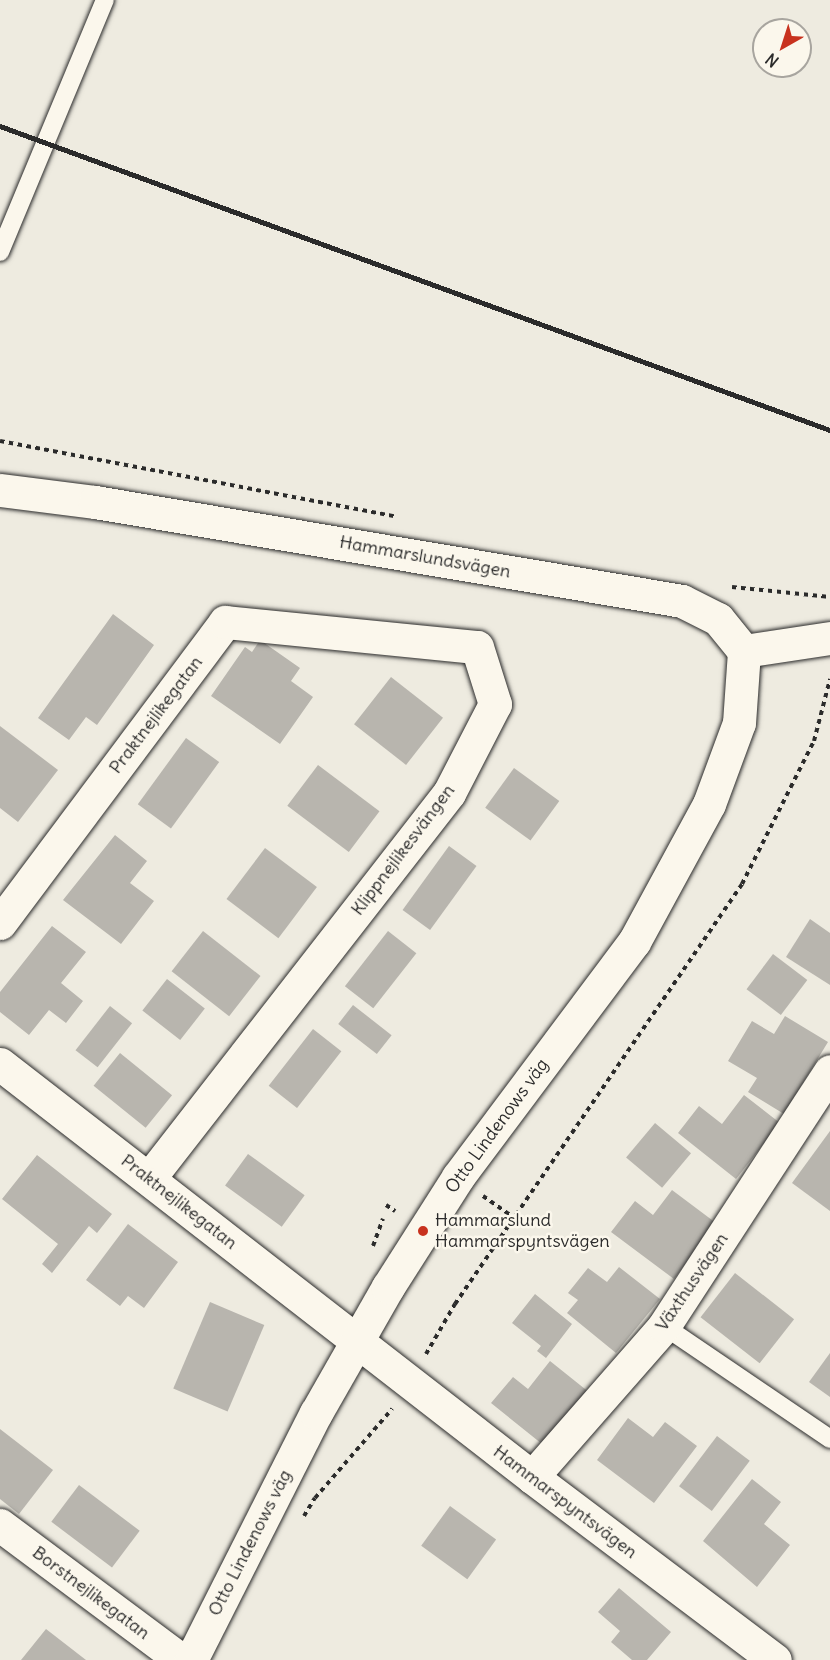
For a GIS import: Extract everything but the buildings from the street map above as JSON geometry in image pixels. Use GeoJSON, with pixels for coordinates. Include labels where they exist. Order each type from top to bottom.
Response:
{"type":"FeatureCollection","features":[{"type":"Feature","properties":{"kind":"street","name":"Hammarslundsvägen"},"geometry":{"type":"LineString","coordinates":[[0,490],[95,502],[682,601],[718,619],[744,651]]}},
{"type":"Feature","properties":{"kind":"street","name":"Praktnejlikegatan"},"geometry":{"type":"LineString","coordinates":[[0,923],[225,622]]}},
{"type":"Feature","properties":{"kind":"street","name":"Klippnejlikesvängen"},"geometry":{"type":"LineString","coordinates":[[149,1178],[449,793],[495,704],[477,647],[225,622]]}},
{"type":"Feature","properties":{"kind":"street"},"geometry":{"type":"LineString","coordinates":[[744,651],[830,638]]}},
{"type":"Feature","properties":{"kind":"street","name":"Otto Lindenows väg"},"geometry":{"type":"LineString","coordinates":[[191,1660],[316,1413],[458,1178],[634,942],[709,804],[739,723],[744,651]]}},
{"type":"Feature","properties":{"kind":"street","name":"Praktnejlikegatan"},"geometry":{"type":"LineString","coordinates":[[0,1064],[359,1340]]}},
{"type":"Feature","properties":{"kind":"street","name":"Växthusvägen"},"geometry":{"type":"LineString","coordinates":[[532,1477],[664,1326],[830,1071]]}},
{"type":"Feature","properties":{"kind":"street","name":"Hammarspyntsvägen"},"geometry":{"type":"LineString","coordinates":[[359,1340],[409,1383],[775,1660]]}},
{"type":"Feature","properties":{"kind":"street","name":"Borstnejlikegatan"},"geometry":{"type":"LineString","coordinates":[[0,1525],[181,1660]]}},
{"type":"Feature","properties":{"kind":"lane"},"geometry":{"type":"LineString","coordinates":[[0,252],[105,0]]}},
{"type":"Feature","properties":{"kind":"lane"},"geometry":{"type":"LineString","coordinates":[[664,1326],[830,1439]]}},
{"type":"Feature","properties":{"kind":"path"},"geometry":{"type":"LineString","coordinates":[[298,1527],[315,1498],[387,1418],[456,1304],[742,884],[814,741],[830,679]]}},
{"type":"Feature","properties":{"kind":"path"},"geometry":{"type":"LineString","coordinates":[[480,1194],[515,1218]]}},
{"type":"Feature","properties":{"kind":"path"},"geometry":{"type":"LineString","coordinates":[[386,1205],[395,1211]]}},
{"type":"Feature","properties":{"kind":"railway"},"geometry":{"type":"LineString","coordinates":[[0,126],[830,430]]}},
{"type":"Feature","properties":{"kind":"place","name":"Hammarslund Hammarspyntsvägen"},"geometry":{"type":"Point","coordinates":[423,1231]}}]}
